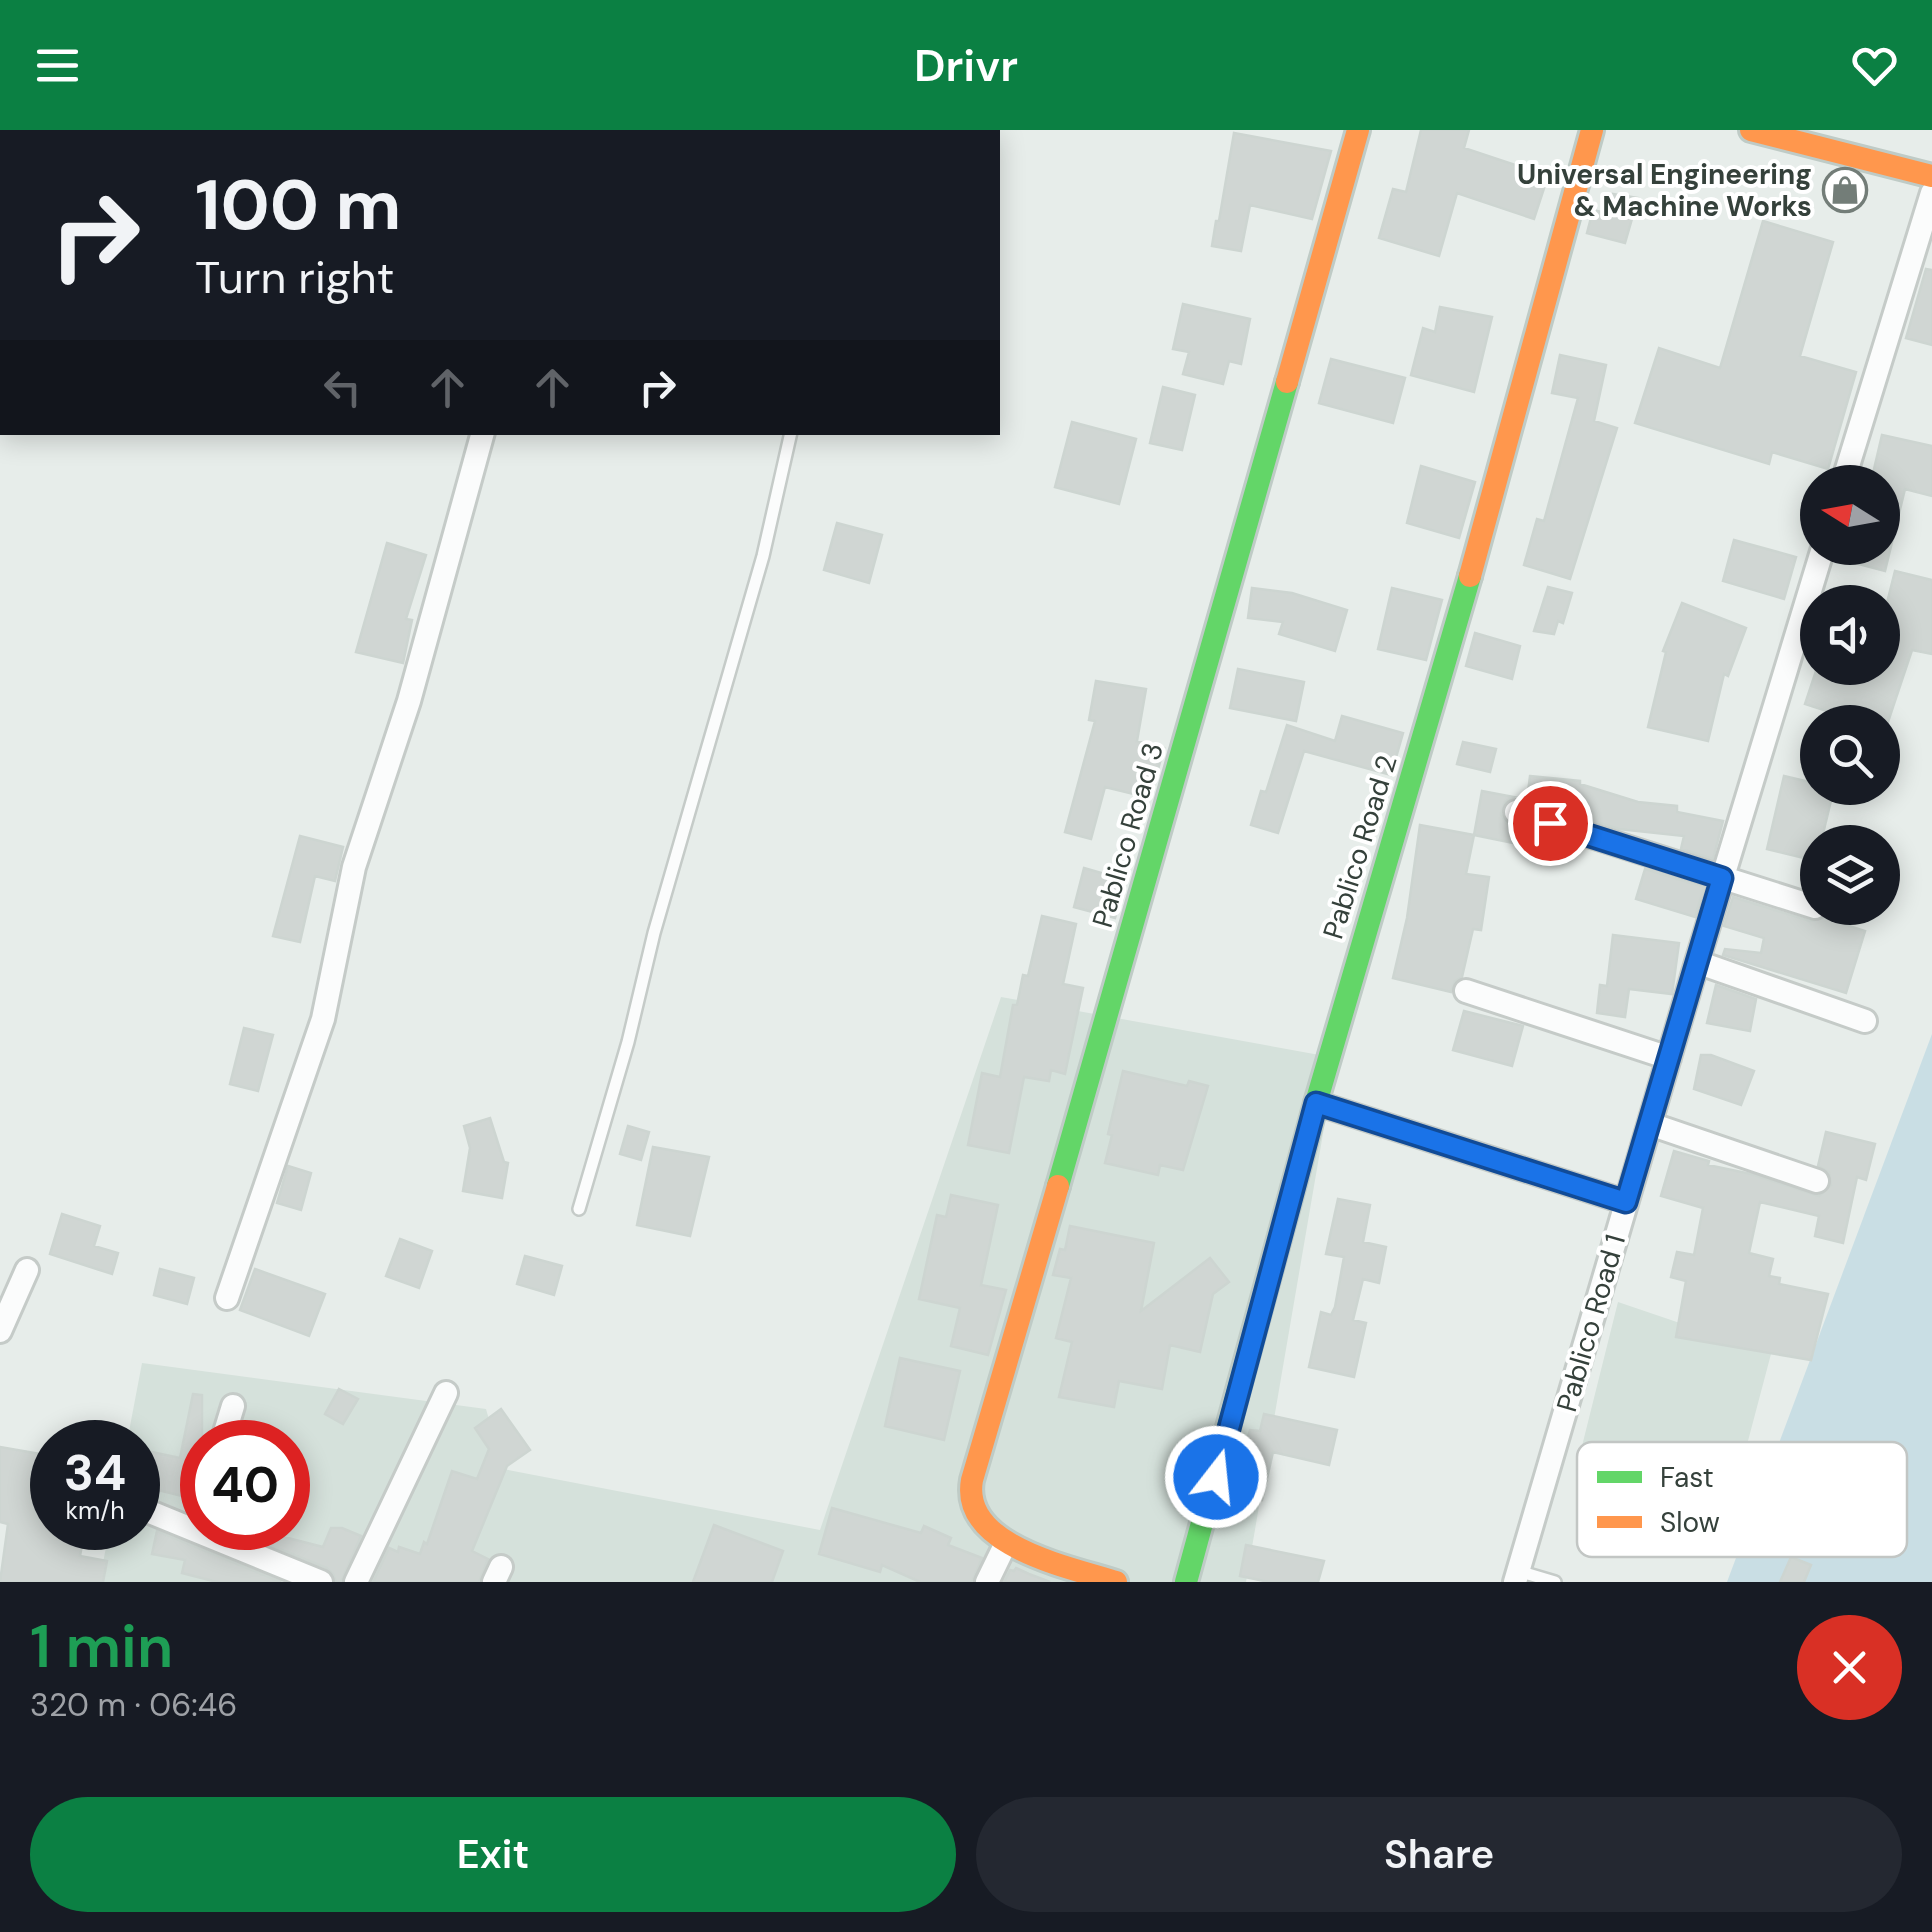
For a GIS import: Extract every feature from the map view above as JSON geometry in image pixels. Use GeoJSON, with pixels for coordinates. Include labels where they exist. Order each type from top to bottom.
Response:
{"type":"FeatureCollection","features":[{"type":"Feature","properties":{"kind":"street","name":"Pablico Road 3"},"geometry":{"type":"LineString","coordinates":[[1006,1543],[974,1514],[969,1499],[972,1480],[1163,825],[1358,130]]}},
{"type":"Feature","properties":{"kind":"street","name":"Pablico Road 2"},"geometry":{"type":"LineString","coordinates":[[1186,1582],[1316,1103],[1442,677],[1592,130]]}},
{"type":"Feature","properties":{"kind":"street"},"geometry":{"type":"LineString","coordinates":[[1751,130],[1932,176]]}},
{"type":"Feature","properties":{"kind":"street"},"geometry":{"type":"LineString","coordinates":[[1848,465],[1932,193]]}},
{"type":"Feature","properties":{"kind":"street"},"geometry":{"type":"LineString","coordinates":[[227,1298],[322,1019],[354,867],[408,701],[482,435]]}},
{"type":"Feature","properties":{"kind":"street","name":"Pablico Road 1"},"geometry":{"type":"LineString","coordinates":[[1517,1576],[1818,565]]}},
{"type":"Feature","properties":{"kind":"street"},"geometry":{"type":"LineString","coordinates":[[1516,812],[1800,901]]}},
{"type":"Feature","properties":{"kind":"street"},"geometry":{"type":"LineString","coordinates":[[1697,962],[1865,1021]]}},
{"type":"Feature","properties":{"kind":"street"},"geometry":{"type":"LineString","coordinates":[[1466,991],[1669,1058]]}},
{"type":"Feature","properties":{"kind":"street"},"geometry":{"type":"LineString","coordinates":[[1316,1103],[1626,1202]]}},
{"type":"Feature","properties":{"kind":"street"},"geometry":{"type":"LineString","coordinates":[[1650,1124],[1817,1181]]}},
{"type":"Feature","properties":{"kind":"street"},"geometry":{"type":"LineString","coordinates":[[0,1331],[26,1270]]}},
{"type":"Feature","properties":{"kind":"street"},"geometry":{"type":"LineString","coordinates":[[356,1582],[446,1393]]}},
{"type":"Feature","properties":{"kind":"street"},"geometry":{"type":"LineString","coordinates":[[229,1420],[234,1406]]}},
{"type":"Feature","properties":{"kind":"street"},"geometry":{"type":"LineString","coordinates":[[987,1582],[1006,1543],[1116,1582]]}},
{"type":"Feature","properties":{"kind":"street"},"geometry":{"type":"LineString","coordinates":[[259,1550],[321,1582]]}},
{"type":"Feature","properties":{"kind":"lane"},"geometry":{"type":"LineString","coordinates":[[579,1209],[763,556],[790,435]]}},
{"type":"Feature","properties":{"kind":"lane"},"geometry":{"type":"LineString","coordinates":[[1517,1576],[1555,1582]]}},
{"type":"Feature","properties":{"kind":"shaded area"},"geometry":{"type":"Polygon","coordinates":[[[1001,997],[1336,1058],[1246,1582],[99,1582],[106,1550],[160,1550],[160,1420],[131,1420],[142,1363],[486,1409],[503,1469],[820,1530],[1001,997]]]}},
{"type":"Feature","properties":{"kind":"shaded area"},"geometry":{"type":"Polygon","coordinates":[[[1932,1034],[1932,1582],[1727,1582],[1736,1557],[1907,1557],[1907,1442],[1779,1442],[1932,1034]]]}},
{"type":"Feature","properties":{"kind":"shaded area"},"geometry":{"type":"Polygon","coordinates":[[[1618,1302],[1771,1354],[1748,1442],[1583,1442],[1618,1302]]]}},
{"type":"Feature","properties":{"kind":"building"},"geometry":{"type":"Polygon","coordinates":[[[1421,130],[1469,130],[1464,148],[1548,176],[1534,219],[1457,193],[1439,256],[1379,238],[1393,189],[1406,192],[1421,130]]]}},
{"type":"Feature","properties":{"kind":"building"},"geometry":{"type":"Polygon","coordinates":[[[1234,133],[1331,151],[1312,219],[1250,205],[1241,251],[1212,246],[1234,133]]]}},
{"type":"Feature","properties":{"kind":"building"},"geometry":{"type":"Polygon","coordinates":[[[1613,194],[1638,198],[1625,243],[1587,233],[1593,210],[1610,214],[1613,194]]]}},
{"type":"Feature","properties":{"kind":"building"},"geometry":{"type":"Polygon","coordinates":[[[1763,221],[1833,242],[1800,356],[1856,372],[1829,465],[1815,465],[1772,452],[1769,464],[1635,423],[1659,348],[1720,368],[1763,221]]]}},
{"type":"Feature","properties":{"kind":"building"},"geometry":{"type":"Polygon","coordinates":[[[1926,269],[1932,270],[1932,345],[1906,338],[1926,269]]]}},
{"type":"Feature","properties":{"kind":"building"},"geometry":{"type":"Polygon","coordinates":[[[1183,304],[1250,319],[1241,364],[1229,361],[1223,384],[1183,374],[1189,352],[1173,349],[1183,304]]]}},
{"type":"Feature","properties":{"kind":"building"},"geometry":{"type":"Polygon","coordinates":[[[1440,307],[1492,317],[1474,392],[1411,375],[1423,328],[1435,332],[1440,307]]]}},
{"type":"Feature","properties":{"kind":"building"},"geometry":{"type":"Polygon","coordinates":[[[1560,355],[1606,365],[1594,421],[1617,428],[1570,579],[1524,565],[1537,519],[1544,521],[1578,398],[1552,393],[1560,355]]]}},
{"type":"Feature","properties":{"kind":"building"},"geometry":{"type":"Polygon","coordinates":[[[1331,359],[1405,378],[1393,423],[1319,403],[1331,359]]]}},
{"type":"Feature","properties":{"kind":"building"},"geometry":{"type":"Polygon","coordinates":[[[1163,387],[1195,395],[1182,450],[1150,443],[1163,387]]]}},
{"type":"Feature","properties":{"kind":"building"},"geometry":{"type":"Polygon","coordinates":[[[1072,422],[1136,439],[1119,504],[1055,487],[1072,422]]]}},
{"type":"Feature","properties":{"kind":"building"},"geometry":{"type":"Polygon","coordinates":[[[1882,435],[1932,446],[1932,496],[1905,489],[1900,510],[1900,465],[1875,465],[1882,435]]]}},
{"type":"Feature","properties":{"kind":"building"},"geometry":{"type":"Polygon","coordinates":[[[1421,466],[1475,482],[1459,538],[1407,523],[1421,466]]]}},
{"type":"Feature","properties":{"kind":"building"},"geometry":{"type":"Polygon","coordinates":[[[837,523],[882,535],[869,583],[824,570],[837,523]]]}},
{"type":"Feature","properties":{"kind":"building"},"geometry":{"type":"Polygon","coordinates":[[[1734,540],[1796,557],[1784,599],[1723,581],[1734,540]]]}},
{"type":"Feature","properties":{"kind":"building"},"geometry":{"type":"Polygon","coordinates":[[[387,543],[426,555],[406,619],[412,620],[403,663],[356,652],[387,543]]]}},
{"type":"Feature","properties":{"kind":"building"},"geometry":{"type":"Polygon","coordinates":[[[1862,565],[1886,565],[1885,571],[1862,565]]]}},
{"type":"Feature","properties":{"kind":"building"},"geometry":{"type":"Polygon","coordinates":[[[1895,571],[1932,580],[1932,654],[1912,650],[1894,705],[1805,704],[1811,685],[1900,685],[1900,585],[1892,585],[1895,571]]]}},
{"type":"Feature","properties":{"kind":"building"},"geometry":{"type":"Polygon","coordinates":[[[1548,587],[1572,593],[1563,623],[1558,621],[1554,634],[1534,631],[1548,587]]]}},
{"type":"Feature","properties":{"kind":"building"},"geometry":{"type":"Polygon","coordinates":[[[1252,588],[1292,593],[1347,610],[1335,651],[1279,634],[1283,622],[1248,618],[1252,588]]]}},
{"type":"Feature","properties":{"kind":"building"},"geometry":{"type":"Polygon","coordinates":[[[1392,588],[1442,600],[1426,660],[1378,649],[1392,588]]]}},
{"type":"Feature","properties":{"kind":"building"},"geometry":{"type":"Polygon","coordinates":[[[1682,603],[1746,628],[1728,676],[1724,674],[1708,741],[1648,727],[1666,652],[1663,651],[1682,603]]]}},
{"type":"Feature","properties":{"kind":"building"},"geometry":{"type":"Polygon","coordinates":[[[1475,633],[1520,646],[1512,679],[1466,666],[1475,633]]]}},
{"type":"Feature","properties":{"kind":"building"},"geometry":{"type":"Polygon","coordinates":[[[1238,669],[1304,682],[1296,721],[1230,708],[1238,669]]]}},
{"type":"Feature","properties":{"kind":"building"},"geometry":{"type":"Polygon","coordinates":[[[1096,681],[1146,689],[1137,741],[1164,748],[1150,798],[1105,787],[1091,839],[1065,832],[1095,721],[1089,720],[1096,681]]]}},
{"type":"Feature","properties":{"kind":"building"},"geometry":{"type":"Polygon","coordinates":[[[1342,716],[1403,733],[1391,775],[1304,751],[1278,833],[1251,825],[1287,725],[1335,741],[1342,716]]]}},
{"type":"Feature","properties":{"kind":"building"},"geometry":{"type":"Polygon","coordinates":[[[1463,742],[1496,749],[1490,772],[1457,764],[1463,742]]]}},
{"type":"Feature","properties":{"kind":"building"},"geometry":{"type":"Polygon","coordinates":[[[1530,776],[1580,781],[1638,802],[1677,806],[1677,812],[1723,821],[1713,859],[1681,849],[1684,836],[1619,829],[1527,800],[1530,776]]]}},
{"type":"Feature","properties":{"kind":"building"},"geometry":{"type":"Polygon","coordinates":[[[1784,776],[1800,780],[1800,805],[1830,805],[1825,825],[1800,825],[1800,857],[1767,849],[1784,776]]]}},
{"type":"Feature","properties":{"kind":"building"},"geometry":{"type":"Polygon","coordinates":[[[1482,791],[1514,797],[1505,802],[1501,814],[1506,823],[1526,831],[1523,845],[1474,835],[1482,791]]]}},
{"type":"Feature","properties":{"kind":"building"},"geometry":{"type":"Polygon","coordinates":[[[1420,825],[1474,835],[1466,874],[1489,877],[1481,930],[1473,929],[1462,977],[1455,981],[1451,992],[1393,978],[1407,918],[1420,825]]]}},
{"type":"Feature","properties":{"kind":"building"},"geometry":{"type":"Polygon","coordinates":[[[300,836],[343,847],[335,881],[315,876],[300,942],[273,936],[300,836]]]}},
{"type":"Feature","properties":{"kind":"building"},"geometry":{"type":"Polygon","coordinates":[[[1084,868],[1126,880],[1115,918],[1074,907],[1084,868]]]}},
{"type":"Feature","properties":{"kind":"building"},"geometry":{"type":"Polygon","coordinates":[[[1645,869],[1704,887],[1695,917],[1636,899],[1645,869]]]}},
{"type":"Feature","properties":{"kind":"building"},"geometry":{"type":"Polygon","coordinates":[[[1733,897],[1800,918],[1800,925],[1847,925],[1865,931],[1846,993],[1723,955],[1725,949],[1761,953],[1764,938],[1724,926],[1733,897]]]}},
{"type":"Feature","properties":{"kind":"building"},"geometry":{"type":"Polygon","coordinates":[[[1042,916],[1076,924],[1063,984],[1083,988],[1065,1074],[1051,1070],[1049,1081],[1024,1077],[1009,1153],[968,1145],[982,1073],[1000,1077],[1013,1005],[1017,1005],[1023,975],[1028,976],[1042,916]]]}},
{"type":"Feature","properties":{"kind":"building"},"geometry":{"type":"Polygon","coordinates":[[[1613,935],[1679,943],[1672,994],[1629,989],[1625,1017],[1597,1013],[1600,985],[1607,986],[1613,935]]]}},
{"type":"Feature","properties":{"kind":"building"},"geometry":{"type":"Polygon","coordinates":[[[1716,985],[1756,999],[1750,1031],[1707,1023],[1716,985]]]}},
{"type":"Feature","properties":{"kind":"building"},"geometry":{"type":"Polygon","coordinates":[[[1464,1011],[1523,1026],[1512,1066],[1453,1050],[1464,1011]]]}},
{"type":"Feature","properties":{"kind":"building"},"geometry":{"type":"Polygon","coordinates":[[[244,1028],[273,1035],[258,1091],[230,1084],[244,1028]]]}},
{"type":"Feature","properties":{"kind":"building"},"geometry":{"type":"Polygon","coordinates":[[[1701,1055],[1754,1071],[1741,1105],[1694,1089],[1701,1055]]]}},
{"type":"Feature","properties":{"kind":"building"},"geometry":{"type":"Polygon","coordinates":[[[1123,1071],[1187,1086],[1189,1081],[1208,1086],[1183,1170],[1160,1165],[1158,1175],[1105,1163],[1123,1071]]]}},
{"type":"Feature","properties":{"kind":"building"},"geometry":{"type":"Polygon","coordinates":[[[490,1118],[504,1162],[508,1163],[502,1198],[463,1191],[470,1148],[464,1126],[490,1118]]]}},
{"type":"Feature","properties":{"kind":"building"},"geometry":{"type":"Polygon","coordinates":[[[628,1126],[649,1132],[641,1160],[620,1154],[628,1126]]]}},
{"type":"Feature","properties":{"kind":"building"},"geometry":{"type":"Polygon","coordinates":[[[1826,1132],[1875,1144],[1866,1180],[1857,1177],[1843,1243],[1815,1236],[1819,1216],[1760,1202],[1749,1253],[1773,1259],[1769,1276],[1780,1278],[1779,1284],[1828,1294],[1811,1360],[1676,1337],[1686,1281],[1671,1277],[1677,1252],[1694,1255],[1703,1208],[1661,1196],[1674,1151],[1709,1161],[1708,1165],[1819,1196],[1831,1185],[1829,1172],[1818,1166],[1826,1132]]]}},
{"type":"Feature","properties":{"kind":"building"},"geometry":{"type":"Polygon","coordinates":[[[653,1147],[709,1157],[690,1236],[637,1225],[653,1147]]]}},
{"type":"Feature","properties":{"kind":"building"},"geometry":{"type":"Polygon","coordinates":[[[288,1166],[311,1173],[301,1210],[277,1203],[288,1166]]]}},
{"type":"Feature","properties":{"kind":"building"},"geometry":{"type":"Polygon","coordinates":[[[951,1195],[998,1205],[981,1285],[1006,1290],[988,1355],[951,1346],[960,1308],[919,1299],[937,1215],[946,1217],[951,1195]]]}},
{"type":"Feature","properties":{"kind":"building"},"geometry":{"type":"Polygon","coordinates":[[[1338,1199],[1370,1205],[1363,1242],[1386,1247],[1379,1283],[1363,1279],[1353,1320],[1366,1323],[1354,1377],[1309,1367],[1321,1312],[1331,1315],[1335,1307],[1344,1257],[1326,1254],[1338,1199]]]}},
{"type":"Feature","properties":{"kind":"building"},"geometry":{"type":"Polygon","coordinates":[[[62,1214],[100,1226],[94,1246],[118,1253],[112,1274],[50,1254],[62,1214]]]}},
{"type":"Feature","properties":{"kind":"building"},"geometry":{"type":"Polygon","coordinates":[[[1070,1226],[1154,1243],[1141,1311],[1210,1258],[1229,1282],[1213,1294],[1200,1352],[1170,1345],[1162,1389],[1119,1381],[1114,1407],[1059,1397],[1072,1342],[1056,1338],[1071,1278],[1053,1275],[1060,1249],[1065,1250],[1070,1226]]]}},
{"type":"Feature","properties":{"kind":"building"},"geometry":{"type":"Polygon","coordinates":[[[400,1239],[432,1251],[419,1288],[386,1276],[400,1239]]]}},
{"type":"Feature","properties":{"kind":"building"},"geometry":{"type":"Polygon","coordinates":[[[525,1256],[562,1266],[554,1295],[517,1284],[525,1256]]]}},
{"type":"Feature","properties":{"kind":"building"},"geometry":{"type":"Polygon","coordinates":[[[160,1269],[194,1278],[187,1304],[154,1295],[160,1269]]]}},
{"type":"Feature","properties":{"kind":"building"},"geometry":{"type":"Polygon","coordinates":[[[255,1269],[325,1294],[309,1336],[240,1310],[255,1269]]]}},
{"type":"Feature","properties":{"kind":"building"},"geometry":{"type":"Polygon","coordinates":[[[900,1358],[960,1371],[944,1440],[885,1426],[900,1358]]]}},
{"type":"Feature","properties":{"kind":"building"},"geometry":{"type":"Polygon","coordinates":[[[339,1389],[358,1399],[343,1424],[325,1414],[339,1389]]]}},
{"type":"Feature","properties":{"kind":"building"},"geometry":{"type":"Polygon","coordinates":[[[193,1394],[202,1395],[202,1420],[188,1420],[193,1394]]]}},
{"type":"Feature","properties":{"kind":"building"},"geometry":{"type":"Polygon","coordinates":[[[501,1409],[530,1450],[507,1466],[472,1551],[488,1559],[479,1582],[373,1582],[389,1548],[420,1554],[452,1471],[477,1479],[489,1449],[475,1428],[501,1409]]]}},
{"type":"Feature","properties":{"kind":"building"},"geometry":{"type":"Polygon","coordinates":[[[1264,1414],[1337,1430],[1329,1465],[1273,1452],[1262,1500],[1232,1493],[1250,1430],[1260,1431],[1264,1414]]]}},
{"type":"Feature","properties":{"kind":"building"},"geometry":{"type":"Polygon","coordinates":[[[0,1447],[30,1452],[30,1550],[81,1550],[80,1556],[107,1561],[103,1582],[0,1582],[8,1524],[0,1522],[0,1447]]]}},
{"type":"Feature","properties":{"kind":"building"},"geometry":{"type":"Polygon","coordinates":[[[160,1454],[180,1458],[180,1496],[160,1490],[160,1454]]]}},
{"type":"Feature","properties":{"kind":"building"},"geometry":{"type":"Polygon","coordinates":[[[832,1508],[921,1533],[924,1526],[951,1538],[948,1545],[982,1558],[972,1582],[920,1582],[882,1565],[880,1572],[819,1554],[832,1508]]]}},
{"type":"Feature","properties":{"kind":"building"},"geometry":{"type":"Polygon","coordinates":[[[714,1525],[783,1551],[772,1582],[693,1582],[714,1525]]]}},
{"type":"Feature","properties":{"kind":"building"},"geometry":{"type":"Polygon","coordinates":[[[331,1528],[361,1536],[341,1582],[336,1582],[327,1568],[282,1550],[310,1550],[310,1544],[323,1547],[331,1528]]]}},
{"type":"Feature","properties":{"kind":"building"},"geometry":{"type":"Polygon","coordinates":[[[160,1532],[180,1540],[180,1550],[203,1550],[281,1582],[217,1582],[182,1573],[185,1560],[152,1554],[153,1550],[160,1550],[160,1532]]]}},
{"type":"Feature","properties":{"kind":"building"},"geometry":{"type":"Polygon","coordinates":[[[1246,1545],[1324,1561],[1318,1582],[1269,1582],[1240,1576],[1246,1545]]]}},
{"type":"Feature","properties":{"kind":"building"},"geometry":{"type":"Polygon","coordinates":[[[1791,1557],[1811,1565],[1804,1582],[1780,1582],[1791,1557]]]}},
{"type":"Feature","properties":{"kind":"building"},"geometry":{"type":"Polygon","coordinates":[[[1016,1568],[1050,1582],[1004,1582],[1010,1570],[1016,1568]]]}},
{"type":"Feature","properties":{"kind":"traffic: fast"},"geometry":{"type":"LineString","coordinates":[[1058,1186],[1287,382]]}},
{"type":"Feature","properties":{"kind":"traffic: fast"},"geometry":{"type":"LineString","coordinates":[[1186,1582],[1316,1103],[1470,576]]}},
{"type":"Feature","properties":{"kind":"traffic: slow"},"geometry":{"type":"LineString","coordinates":[[1287,382],[1358,130]]}},
{"type":"Feature","properties":{"kind":"traffic: slow"},"geometry":{"type":"LineString","coordinates":[[1470,576],[1592,130]]}},
{"type":"Feature","properties":{"kind":"traffic: slow"},"geometry":{"type":"LineString","coordinates":[[1751,130],[1932,176]]}},
{"type":"Feature","properties":{"kind":"traffic: slow"},"geometry":{"type":"LineString","coordinates":[[1058,1186],[972,1480],[973,1503],[983,1522],[1022,1550],[1116,1582]]}},
{"type":"Feature","properties":{"kind":"place","name":"Universal Engineering & Machine Works"},"geometry":{"type":"Point","coordinates":[1845,190]}},
{"type":"Feature","properties":{"kind":"route"},"geometry":{"type":"LineString","coordinates":[[1216,1477],[1316,1103],[1626,1202],[1722,878],[1550,823]]}}]}
